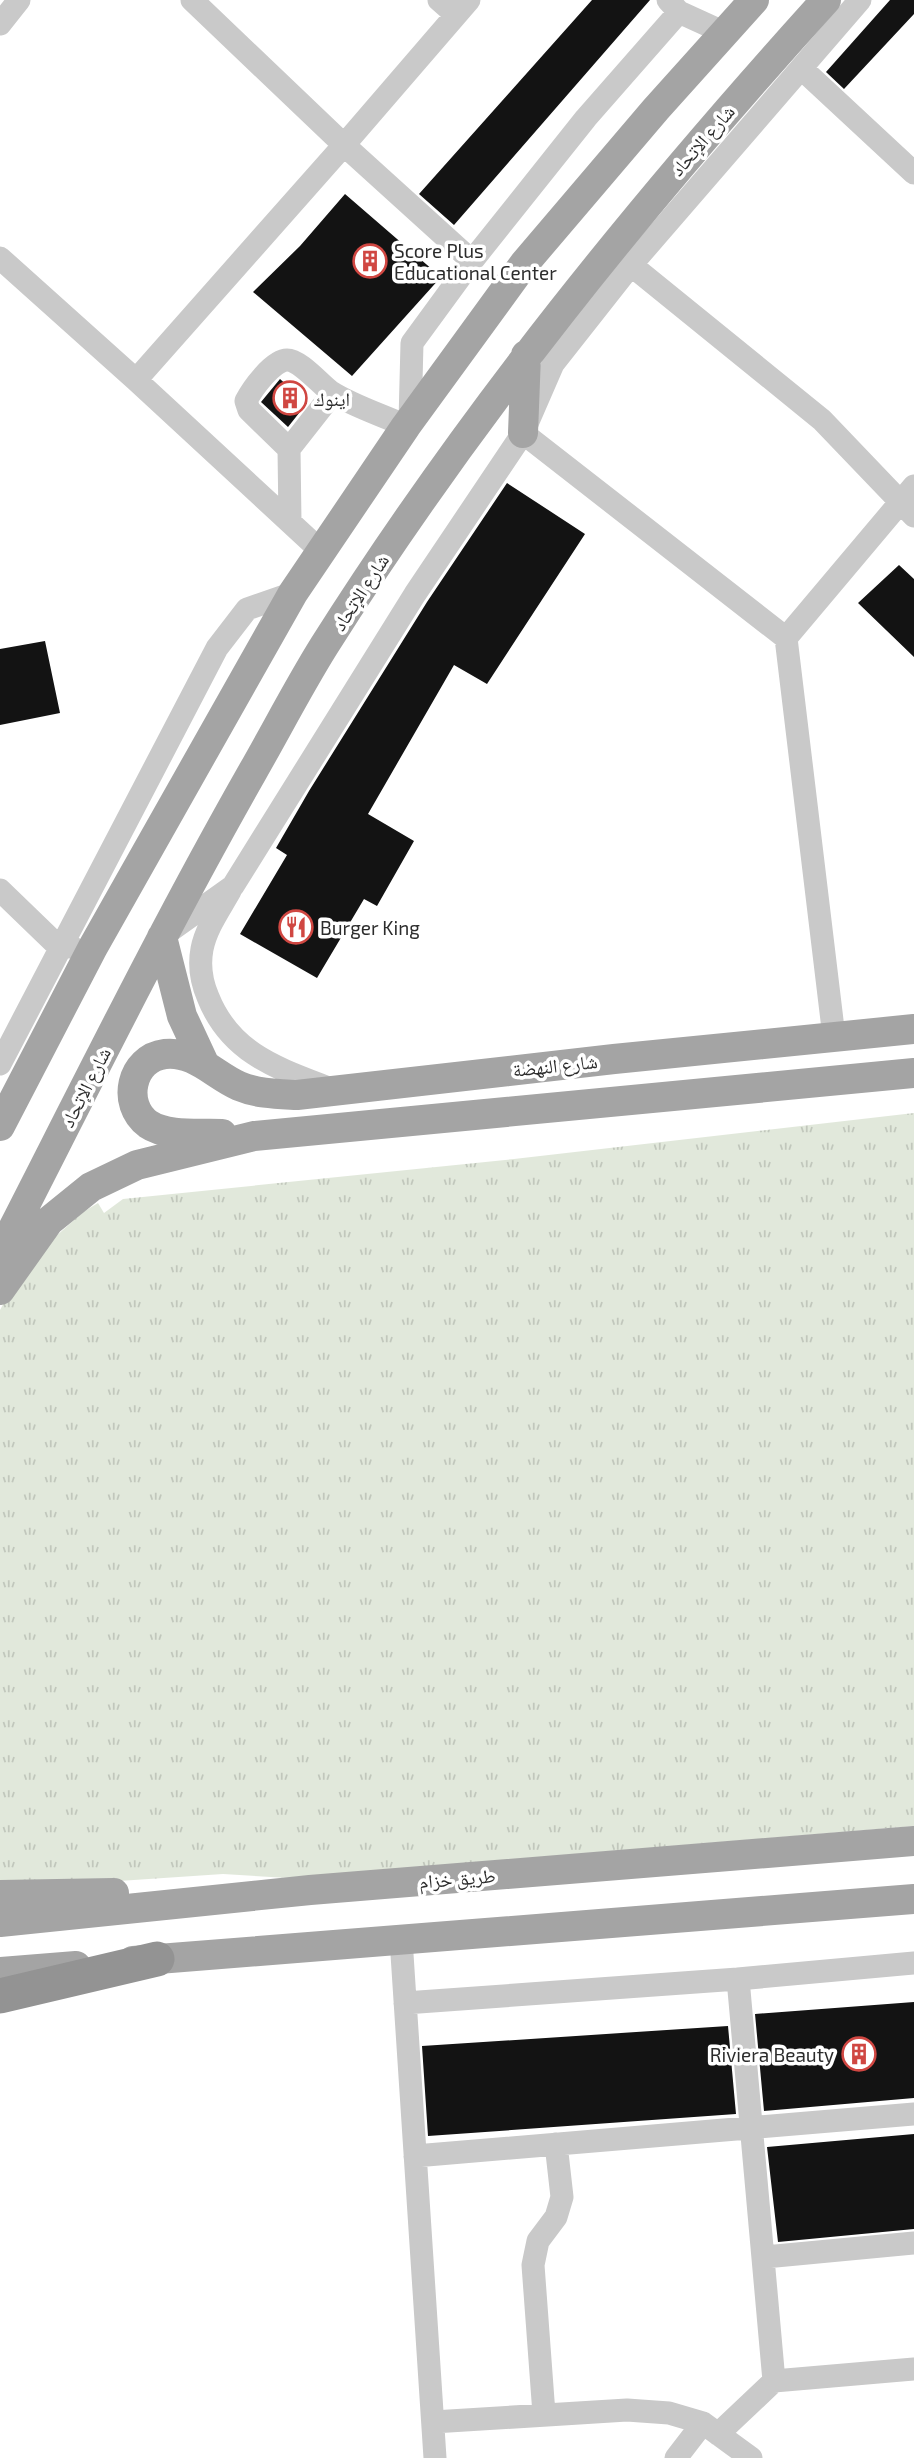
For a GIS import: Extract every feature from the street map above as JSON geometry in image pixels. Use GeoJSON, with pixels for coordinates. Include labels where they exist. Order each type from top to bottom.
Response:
{"type":"FeatureCollection","features":[{"type":"Feature","properties":{"kind":"highway"},"geometry":{"type":"LineString","coordinates":[[0,1996],[157,1959]]}},
{"type":"Feature","properties":{"kind":"main road"},"geometry":{"type":"LineString","coordinates":[[0,1126],[93,947],[293,593],[321,551],[408,423],[524,264],[656,109],[754,0]]}},
{"type":"Feature","properties":{"kind":"main road","name":"شارع الإتحاد"},"geometry":{"type":"LineString","coordinates":[[0,1254],[162,937],[323,648],[398,535],[526,355],[686,157],[825,0]]}},
{"type":"Feature","properties":{"kind":"main road"},"geometry":{"type":"LineString","coordinates":[[523,433],[526,355]]}},
{"type":"Feature","properties":{"kind":"main road"},"geometry":{"type":"LineString","coordinates":[[162,937],[182,1016],[204,1063]]}},
{"type":"Feature","properties":{"kind":"main road","name":"شارع النهضة"},"geometry":{"type":"LineString","coordinates":[[204,1063],[237,1085],[258,1093],[297,1095],[914,1029]]}},
{"type":"Feature","properties":{"kind":"main road"},"geometry":{"type":"LineString","coordinates":[[204,1063],[186,1056],[166,1054],[144,1063],[132,1088],[131,1097],[137,1113],[149,1124],[166,1132],[254,1136],[914,1073]]}},
{"type":"Feature","properties":{"kind":"main road"},"geometry":{"type":"LineString","coordinates":[[0,1290],[49,1221],[91,1187],[137,1165],[254,1136]]}},
{"type":"Feature","properties":{"kind":"main road","name":"طريق خزام"},"geometry":{"type":"LineString","coordinates":[[0,1922],[310,1890],[914,1841]]}},
{"type":"Feature","properties":{"kind":"main road"},"geometry":{"type":"LineString","coordinates":[[0,1895],[310,1890]]}},
{"type":"Feature","properties":{"kind":"main road"},"geometry":{"type":"LineString","coordinates":[[0,1972],[914,1899]]}},
{"type":"Feature","properties":{"kind":"street"},"geometry":{"type":"LineString","coordinates":[[0,24],[19,0]]}},
{"type":"Feature","properties":{"kind":"street"},"geometry":{"type":"LineString","coordinates":[[192,0],[344,145],[472,261]]}},
{"type":"Feature","properties":{"kind":"street"},"geometry":{"type":"LineString","coordinates":[[334,1090],[274,1067],[253,1055],[233,1038],[213,1011],[202,983],[201,951],[209,929],[415,594],[523,433],[552,363],[631,265],[860,0]]}},
{"type":"Feature","properties":{"kind":"street"},"geometry":{"type":"LineString","coordinates":[[136,380],[344,145],[455,5]]}},
{"type":"Feature","properties":{"kind":"street"},"geometry":{"type":"LineString","coordinates":[[289,449],[249,410],[246,401],[277,363],[286,360],[295,362],[333,393],[408,423],[412,343],[472,261],[673,6],[725,33]]}},
{"type":"Feature","properties":{"kind":"street"},"geometry":{"type":"LineString","coordinates":[[800,68],[914,173]]}},
{"type":"Feature","properties":{"kind":"street"},"geometry":{"type":"LineString","coordinates":[[0,258],[321,551]]}},
{"type":"Feature","properties":{"kind":"street"},"geometry":{"type":"LineString","coordinates":[[631,265],[822,420],[909,501],[786,638]]}},
{"type":"Feature","properties":{"kind":"street"},"geometry":{"type":"LineString","coordinates":[[290,522],[289,449],[333,393]]}},
{"type":"Feature","properties":{"kind":"street"},"geometry":{"type":"LineString","coordinates":[[523,433],[786,638],[834,1037]]}},
{"type":"Feature","properties":{"kind":"street"},"geometry":{"type":"LineString","coordinates":[[0,1064],[217,648],[247,609],[293,593]]}},
{"type":"Feature","properties":{"kind":"street"},"geometry":{"type":"LineString","coordinates":[[162,937],[233,886]]}},
{"type":"Feature","properties":{"kind":"street"},"geometry":{"type":"LineString","coordinates":[[0,890],[59,947],[93,947]]}},
{"type":"Feature","properties":{"kind":"street"},"geometry":{"type":"LineString","coordinates":[[401,1939],[435,2458]]}},
{"type":"Feature","properties":{"kind":"street"},"geometry":{"type":"LineString","coordinates":[[405,2003],[738,1979],[914,1963]]}},
{"type":"Feature","properties":{"kind":"street"},"geometry":{"type":"LineString","coordinates":[[738,1979],[774,2381]]}},
{"type":"Feature","properties":{"kind":"street"},"geometry":{"type":"LineString","coordinates":[[415,2156],[914,2115]]}},
{"type":"Feature","properties":{"kind":"street"},"geometry":{"type":"LineString","coordinates":[[544,2414],[533,2265],[538,2241],[556,2217],[562,2197],[556,2144]]}},
{"type":"Feature","properties":{"kind":"street"},"geometry":{"type":"LineString","coordinates":[[765,2257],[914,2243]]}},
{"type":"Feature","properties":{"kind":"street"},"geometry":{"type":"LineString","coordinates":[[676,2458],[710,2428],[774,2381],[914,2369]]}},
{"type":"Feature","properties":{"kind":"street"},"geometry":{"type":"LineString","coordinates":[[432,2422],[628,2410],[669,2413],[710,2428],[751,2458]]}},
{"type":"Feature","properties":{"kind":"green space"},"geometry":{"type":"Polygon","coordinates":[[[914,1113],[914,1826],[288,1878],[223,1874],[0,1889],[0,1310],[25,1264],[83,1212],[98,1203],[104,1213],[123,1199],[514,1159],[914,1113]]]}},
{"type":"Feature","properties":{"kind":"building"},"geometry":{"type":"Polygon","coordinates":[[[592,0],[650,0],[454,225],[419,194],[592,0]]]}},
{"type":"Feature","properties":{"kind":"building"},"geometry":{"type":"Polygon","coordinates":[[[890,0],[914,0],[914,14],[844,89],[826,72],[890,0]]]}},
{"type":"Feature","properties":{"kind":"building"},"geometry":{"type":"Polygon","coordinates":[[[345,194],[441,277],[352,376],[253,292],[300,246],[345,194]]]}},
{"type":"Feature","properties":{"kind":"building","name":"اينوك"},"geometry":{"type":"Polygon","coordinates":[[[280,379],[307,403],[288,427],[261,402],[280,379]]]}},
{"type":"Feature","properties":{"kind":"building"},"geometry":{"type":"Polygon","coordinates":[[[507,483],[585,534],[487,684],[454,665],[368,814],[414,841],[377,906],[364,899],[317,978],[240,934],[287,855],[276,848],[309,791],[427,602],[507,483]]]}},
{"type":"Feature","properties":{"kind":"building"},"geometry":{"type":"Polygon","coordinates":[[[899,565],[914,579],[914,657],[858,603],[899,565]]]}},
{"type":"Feature","properties":{"kind":"building"},"geometry":{"type":"Polygon","coordinates":[[[45,641],[60,713],[0,725],[0,649],[45,641]]]}},
{"type":"Feature","properties":{"kind":"building"},"geometry":{"type":"Polygon","coordinates":[[[914,2002],[914,2098],[764,2111],[755,2014],[914,2002]]]}},
{"type":"Feature","properties":{"kind":"building"},"geometry":{"type":"Polygon","coordinates":[[[728,2026],[736,2114],[428,2136],[422,2046],[728,2026]]]}},
{"type":"Feature","properties":{"kind":"building"},"geometry":{"type":"Polygon","coordinates":[[[914,2134],[914,2229],[778,2242],[767,2147],[914,2134]]]}},
{"type":"Feature","properties":{"kind":"place","name":"Score Plus Educational Center"},"geometry":{"type":"Point","coordinates":[370,261]}},
{"type":"Feature","properties":{"kind":"place","name":"اينوك"},"geometry":{"type":"Point","coordinates":[290,398]}},
{"type":"Feature","properties":{"kind":"place","name":"Burger King"},"geometry":{"type":"Point","coordinates":[296,927]}},
{"type":"Feature","properties":{"kind":"place","name":"Riviera Beauty"},"geometry":{"type":"Point","coordinates":[859,2054]}}]}
